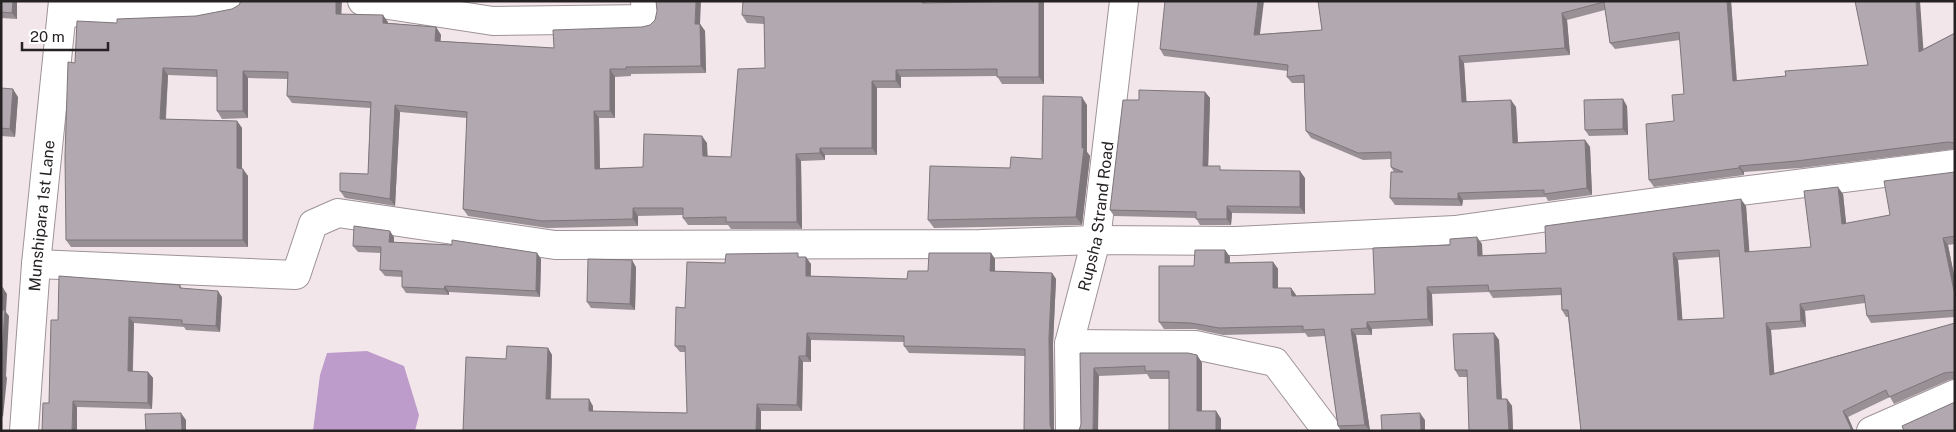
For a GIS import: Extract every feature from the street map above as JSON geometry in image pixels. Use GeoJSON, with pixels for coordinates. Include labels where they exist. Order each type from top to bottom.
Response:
{"type":"FeatureCollection","features":[{"type":"Feature","properties":{"kind":"street"},"geometry":{"type":"LineString","coordinates":[[62,7],[198,8],[233,1]]}},
{"type":"Feature","properties":{"kind":"street"},"geometry":{"type":"LineString","coordinates":[[362,1],[493,21],[646,19],[645,1]]}},
{"type":"Feature","properties":{"kind":"street","name":"Rupsha Strand Road"},"geometry":{"type":"LineString","coordinates":[[1070,431],[1069,344],[1096,240],[1124,1]]}},
{"type":"Feature","properties":{"kind":"street","name":"Munshipara 1st Lane"},"geometry":{"type":"LineString","coordinates":[[24,431],[36,264],[62,7]]}},
{"type":"Feature","properties":{"kind":"street"},"geometry":{"type":"LineString","coordinates":[[36,264],[296,275],[313,224],[338,213],[555,245],[980,244],[1096,240],[1236,241],[1455,230],[1693,197],[1955,164]]}},
{"type":"Feature","properties":{"kind":"street"},"geometry":{"type":"LineString","coordinates":[[1069,344],[1195,345],[1275,362],[1327,431]]}},
{"type":"Feature","properties":{"kind":"street"},"geometry":{"type":"LineString","coordinates":[[1871,431],[1955,394]]}},
{"type":"Feature","properties":{"kind":"shaded area"},"geometry":{"type":"Polygon","coordinates":[[[367,351],[404,366],[419,415],[415,431],[313,431],[320,375],[327,353],[367,351]]]}},
{"type":"Feature","properties":{"kind":"building"},"geometry":{"type":"Polygon","coordinates":[[[1,1],[13,1],[12,13],[1,12],[1,1]]]}},
{"type":"Feature","properties":{"kind":"building"},"geometry":{"type":"Polygon","coordinates":[[[241,1],[336,1],[336,14],[383,15],[383,23],[436,27],[435,41],[554,48],[553,30],[642,27],[650,25],[655,20],[657,11],[656,1],[696,1],[695,24],[700,24],[701,66],[610,69],[610,111],[594,111],[595,169],[643,167],[644,134],[702,136],[703,156],[731,157],[738,69],[765,68],[764,17],[742,15],[743,1],[922,1],[922,3],[1039,1],[1039,77],[997,77],[997,69],[896,70],[896,81],[872,81],[872,148],[820,148],[820,153],[796,154],[797,222],[726,222],[726,217],[683,218],[683,208],[633,208],[633,219],[542,221],[463,209],[467,112],[395,105],[390,199],[340,191],[340,173],[368,174],[371,102],[287,96],[288,72],[243,71],[243,111],[217,111],[217,70],[163,68],[160,119],[237,121],[237,168],[243,169],[243,240],[66,240],[65,156],[68,62],[75,63],[77,21],[117,23],[117,19],[196,16],[232,9],[239,5],[241,1]]]}},
{"type":"Feature","properties":{"kind":"building"},"geometry":{"type":"Polygon","coordinates":[[[1165,1],[1258,1],[1254,35],[1322,30],[1318,1],[1727,1],[1733,81],[1786,76],[1785,71],[1868,65],[1855,1],[1916,1],[1919,52],[1955,33],[1955,143],[1948,142],[1796,161],[1739,166],[1739,168],[1649,180],[1646,124],[1674,121],[1672,95],[1684,94],[1679,32],[1610,43],[1604,2],[1562,13],[1565,48],[1459,56],[1462,102],[1511,100],[1513,143],[1585,140],[1587,188],[1544,194],[1544,190],[1458,193],[1458,199],[1390,198],[1391,172],[1403,172],[1391,167],[1391,152],[1358,153],[1306,131],[1304,75],[1287,77],[1288,65],[1160,49],[1165,1]]]}},
{"type":"Feature","properties":{"kind":"building"},"geometry":{"type":"Polygon","coordinates":[[[1,88],[13,89],[10,129],[1,128],[1,88]]]}},
{"type":"Feature","properties":{"kind":"building"},"geometry":{"type":"Polygon","coordinates":[[[1139,90],[1205,92],[1203,166],[1220,166],[1220,170],[1300,171],[1300,207],[1227,206],[1227,219],[1196,219],[1196,212],[1110,210],[1123,100],[1139,100],[1139,90]]]}},
{"type":"Feature","properties":{"kind":"building"},"geometry":{"type":"Polygon","coordinates":[[[1043,96],[1082,97],[1082,148],[1084,148],[1076,217],[928,220],[930,166],[1010,168],[1011,157],[1042,159],[1043,96]]]}},
{"type":"Feature","properties":{"kind":"building"},"geometry":{"type":"Polygon","coordinates":[[[1623,99],[1623,129],[1585,130],[1584,100],[1623,99]]]}},
{"type":"Feature","properties":{"kind":"building"},"geometry":{"type":"Polygon","coordinates":[[[1955,172],[1955,236],[1943,238],[1955,291],[1955,310],[1867,316],[1864,295],[1800,304],[1801,321],[1766,323],[1770,375],[1955,323],[1955,373],[1944,373],[1889,397],[1886,390],[1843,411],[1852,431],[1581,431],[1568,310],[1562,310],[1561,288],[1489,291],[1488,285],[1427,287],[1428,319],[1367,322],[1367,328],[1351,329],[1365,425],[1338,426],[1324,329],[1303,330],[1303,326],[1219,328],[1191,323],[1159,322],[1159,266],[1194,266],[1195,250],[1225,250],[1225,263],[1273,262],[1273,288],[1291,288],[1292,296],[1375,294],[1373,248],[1450,245],[1450,239],[1477,237],[1478,256],[1546,253],[1545,226],[1741,199],[1745,252],[1811,247],[1804,191],[1838,187],[1842,224],[1890,215],[1884,181],[1955,172]],[[1719,250],[1673,253],[1678,320],[1724,318],[1719,250]]]}},
{"type":"Feature","properties":{"kind":"building"},"geometry":{"type":"Polygon","coordinates":[[[354,226],[390,231],[389,242],[452,245],[452,240],[537,253],[536,291],[445,286],[444,289],[402,287],[402,271],[380,270],[381,247],[353,246],[354,226]]]}},
{"type":"Feature","properties":{"kind":"building"},"geometry":{"type":"Polygon","coordinates":[[[798,253],[798,257],[806,257],[806,276],[907,279],[908,271],[928,271],[929,253],[991,253],[990,271],[1052,273],[1049,338],[1050,425],[1052,431],[1024,431],[1025,349],[904,346],[904,336],[807,333],[806,356],[799,356],[797,405],[757,404],[756,431],[463,431],[466,357],[506,359],[507,346],[548,348],[546,399],[589,399],[589,411],[687,413],[685,346],[675,346],[676,307],[685,308],[687,262],[725,263],[726,254],[798,253]]]}},
{"type":"Feature","properties":{"kind":"building"},"geometry":{"type":"Polygon","coordinates":[[[588,259],[632,260],[630,304],[587,302],[588,259]]]}},
{"type":"Feature","properties":{"kind":"building"},"geometry":{"type":"Polygon","coordinates":[[[59,276],[180,285],[180,288],[218,291],[216,326],[182,324],[182,320],[129,317],[128,371],[148,372],[148,403],[73,401],[72,431],[42,431],[43,403],[49,403],[51,320],[58,320],[59,276]]]}},
{"type":"Feature","properties":{"kind":"building"},"geometry":{"type":"Polygon","coordinates":[[[1,287],[3,288],[2,310],[5,310],[1,368],[1,287]]]}},
{"type":"Feature","properties":{"kind":"building"},"geometry":{"type":"Polygon","coordinates":[[[1494,333],[1497,399],[1507,399],[1509,431],[1469,431],[1467,370],[1455,370],[1453,334],[1494,333]]]}},
{"type":"Feature","properties":{"kind":"building"},"geometry":{"type":"Polygon","coordinates":[[[1080,353],[1188,353],[1197,355],[1197,411],[1216,411],[1216,431],[1169,431],[1169,371],[1145,371],[1145,366],[1094,368],[1093,431],[1079,431],[1081,424],[1080,353]]]}},
{"type":"Feature","properties":{"kind":"building"},"geometry":{"type":"Polygon","coordinates":[[[1955,402],[1955,431],[1904,431],[1902,426],[1955,402]]]}},
{"type":"Feature","properties":{"kind":"building"},"geometry":{"type":"Polygon","coordinates":[[[181,413],[182,431],[146,431],[145,414],[181,413]]]}},
{"type":"Feature","properties":{"kind":"building"},"geometry":{"type":"Polygon","coordinates":[[[1420,413],[1421,431],[1382,431],[1381,415],[1420,413]]]}}]}
